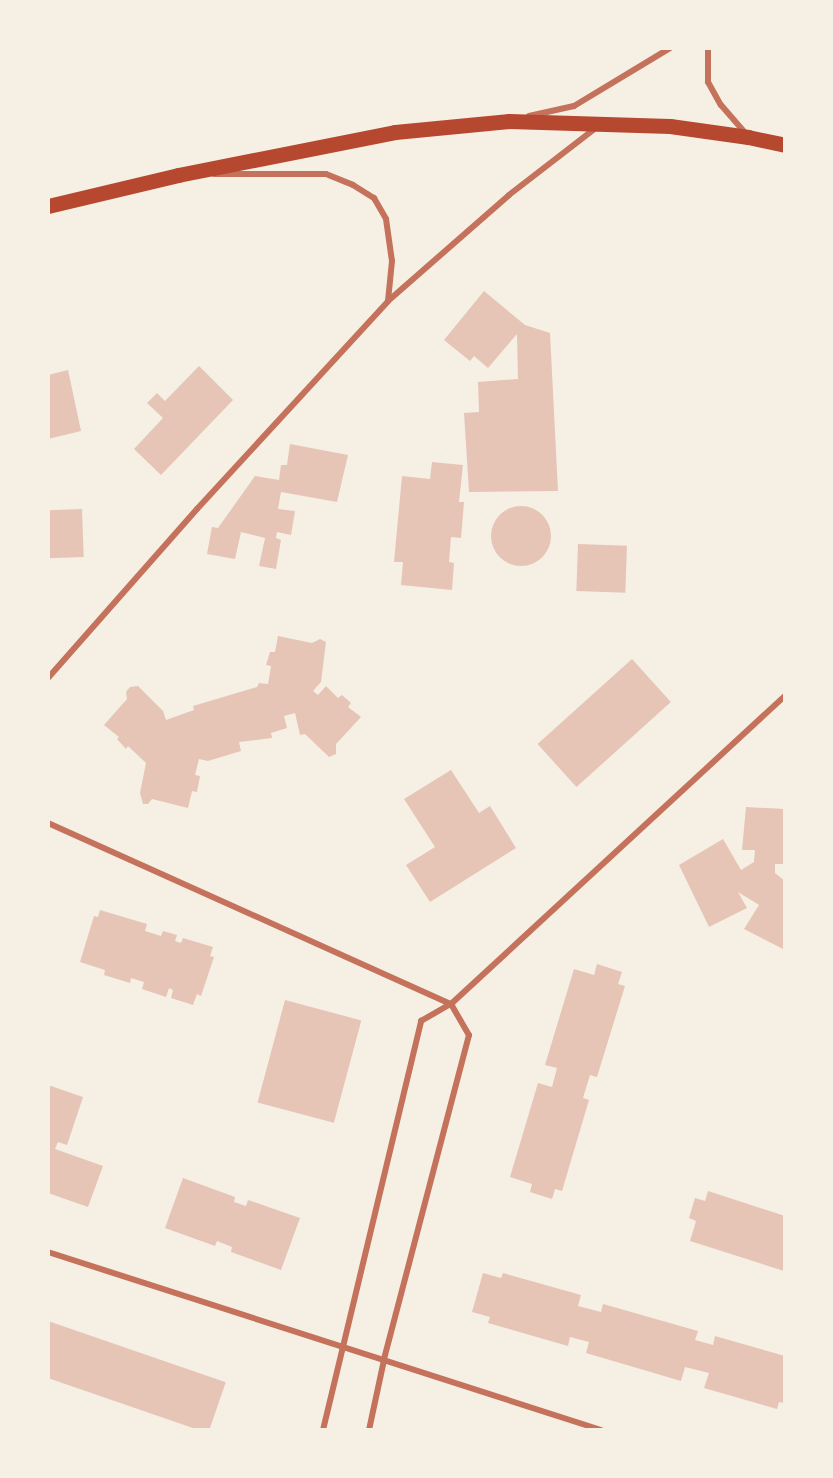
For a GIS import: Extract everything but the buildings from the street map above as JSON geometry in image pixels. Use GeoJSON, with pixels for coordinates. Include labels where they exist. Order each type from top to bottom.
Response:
{"type":"FeatureCollection","features":[{"type":"Feature","properties":{"kind":"main road"},"geometry":{"type":"LineString","coordinates":[[48,206],[178,175],[395,132],[509,120],[670,126],[748,137],[785,145]]}},
{"type":"Feature","properties":{"kind":"street"},"geometry":{"type":"LineString","coordinates":[[509,120],[574,106],[670,48]]}},
{"type":"Feature","properties":{"kind":"street"},"geometry":{"type":"LineString","coordinates":[[708,48],[708,81],[721,105],[748,137]]}},
{"type":"Feature","properties":{"kind":"street"},"geometry":{"type":"LineString","coordinates":[[48,678],[197,509],[388,301],[509,195],[599,125]]}},
{"type":"Feature","properties":{"kind":"street"},"geometry":{"type":"LineString","coordinates":[[178,175],[326,174],[353,185],[374,198],[386,219],[392,261],[388,301]]}},
{"type":"Feature","properties":{"kind":"street"},"geometry":{"type":"LineString","coordinates":[[323,1430],[420,1021],[451,1004],[785,696]]}},
{"type":"Feature","properties":{"kind":"street"},"geometry":{"type":"LineString","coordinates":[[48,823],[451,1004],[469,1035],[384,1360],[369,1430]]}},
{"type":"Feature","properties":{"kind":"street"},"geometry":{"type":"LineString","coordinates":[[48,1252],[601,1430]]}}]}
